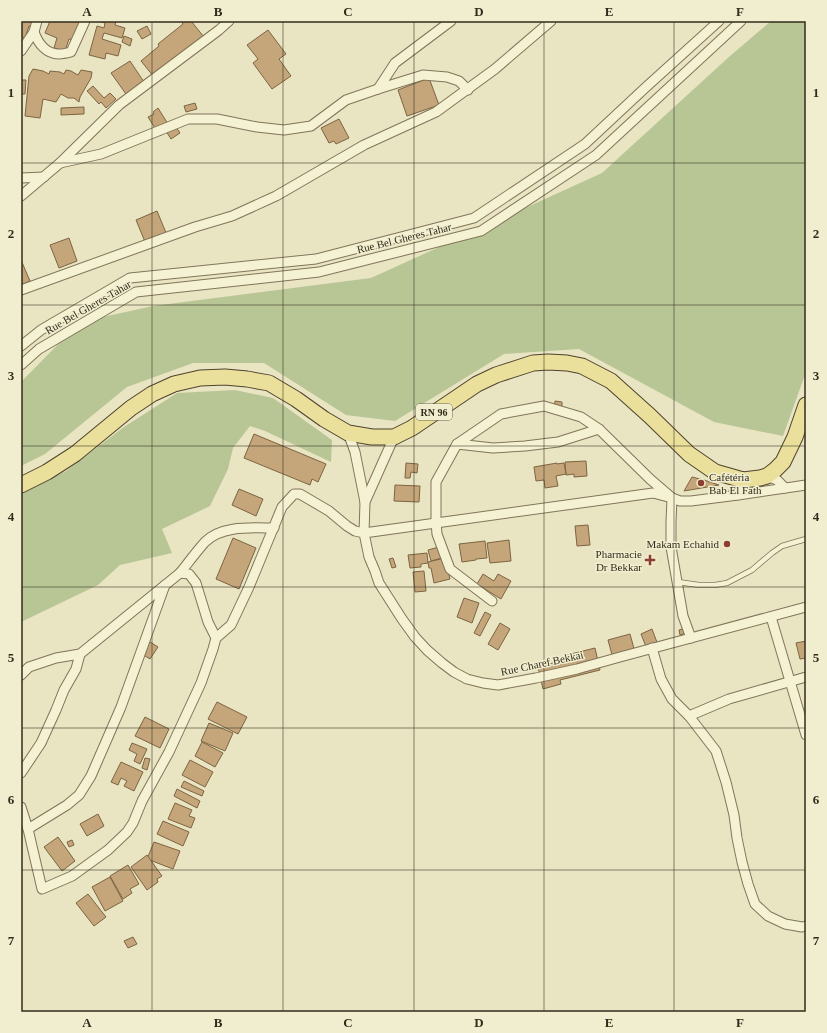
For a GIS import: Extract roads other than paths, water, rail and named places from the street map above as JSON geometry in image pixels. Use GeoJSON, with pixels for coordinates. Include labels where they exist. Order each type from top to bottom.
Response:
{"type":"FeatureCollection","features":[{"type":"Feature","properties":{"kind":"main road","name":"RN 96"},"geometry":{"type":"LineString","coordinates":[[21,485],[47,472],[75,454],[131,408],[152,394],[174,384],[200,378],[225,377],[269,383],[348,433],[372,437],[394,437],[412,428],[477,384],[496,375],[533,363],[548,362],[582,366],[611,381],[689,454],[715,472],[744,480],[772,478]]}},
{"type":"Feature","properties":{"kind":"main road"},"geometry":{"type":"LineString","coordinates":[[772,478],[775,470],[782,462],[795,437],[806,405]]}},
{"type":"Feature","properties":{"kind":"street"},"geometry":{"type":"LineString","coordinates":[[21,51],[35,36],[37,21]]}},
{"type":"Feature","properties":{"kind":"street"},"geometry":{"type":"LineString","coordinates":[[35,36],[48,52],[59,54],[71,52],[85,21]]}},
{"type":"Feature","properties":{"kind":"street"},"geometry":{"type":"LineString","coordinates":[[21,196],[60,163],[118,105],[229,21]]}},
{"type":"Feature","properties":{"kind":"street"},"geometry":{"type":"LineString","coordinates":[[378,89],[395,63],[451,21]]}},
{"type":"Feature","properties":{"kind":"street"},"geometry":{"type":"LineString","coordinates":[[21,290],[195,227],[232,216],[276,196],[364,145],[436,112],[495,69],[552,21]]}},
{"type":"Feature","properties":{"kind":"street","name":"Rue Bel Gheres Tahar"},"geometry":{"type":"LineString","coordinates":[[21,347],[41,330],[130,278],[316,258],[474,218],[586,144],[719,21]]}},
{"type":"Feature","properties":{"kind":"street","name":"Rue Bel Gheres Tahar"},"geometry":{"type":"LineString","coordinates":[[21,365],[39,349],[136,292],[319,272],[481,231],[596,155],[741,21]]}},
{"type":"Feature","properties":{"kind":"street"},"geometry":{"type":"LineString","coordinates":[[60,163],[100,154],[188,119],[217,119],[257,127],[284,130],[311,126],[346,100],[423,75],[447,77],[459,81],[468,90]]}},
{"type":"Feature","properties":{"kind":"street"},"geometry":{"type":"LineString","coordinates":[[21,178],[44,176]]}},
{"type":"Feature","properties":{"kind":"street"},"geometry":{"type":"LineString","coordinates":[[21,347],[39,349]]}},
{"type":"Feature","properties":{"kind":"street"},"geometry":{"type":"LineString","coordinates":[[492,601],[450,569],[437,534],[436,482],[456,444],[501,414],[544,406],[581,417],[599,429],[674,502]]}},
{"type":"Feature","properties":{"kind":"street"},"geometry":{"type":"LineString","coordinates":[[456,444],[493,448],[525,446],[558,442],[599,429]]}},
{"type":"Feature","properties":{"kind":"street"},"geometry":{"type":"LineString","coordinates":[[348,433],[355,452],[362,487],[367,498]]}},
{"type":"Feature","properties":{"kind":"street","name":"Rue Charef Bekkai"},"geometry":{"type":"LineString","coordinates":[[394,437],[367,498],[364,533],[369,557],[379,582],[415,638],[454,672],[467,679],[498,685],[536,678],[577,669],[806,607]]}},
{"type":"Feature","properties":{"kind":"street"},"geometry":{"type":"LineString","coordinates":[[772,478],[785,488]]}},
{"type":"Feature","properties":{"kind":"street"},"geometry":{"type":"LineString","coordinates":[[650,479],[653,493]]}},
{"type":"Feature","properties":{"kind":"street"},"geometry":{"type":"LineString","coordinates":[[738,495],[744,480]]}},
{"type":"Feature","properties":{"kind":"street"},"geometry":{"type":"LineString","coordinates":[[21,807],[42,889],[72,876],[108,850],[127,832],[169,752],[201,682],[216,638],[231,625],[249,587],[282,507],[294,494],[300,494],[329,511],[355,531],[364,533],[653,493],[674,502],[802,486]]}},
{"type":"Feature","properties":{"kind":"street"},"geometry":{"type":"LineString","coordinates":[[674,502],[670,522],[671,548],[683,616],[691,638]]}},
{"type":"Feature","properties":{"kind":"street"},"geometry":{"type":"LineString","coordinates":[[21,675],[29,667],[56,658],[80,654],[180,573],[206,541],[218,534],[232,529],[274,528]]}},
{"type":"Feature","properties":{"kind":"street"},"geometry":{"type":"LineString","coordinates":[[180,573],[189,574],[196,582],[208,622],[216,638]]}},
{"type":"Feature","properties":{"kind":"street"},"geometry":{"type":"LineString","coordinates":[[28,830],[67,805],[79,795],[91,776],[121,707],[165,585]]}},
{"type":"Feature","properties":{"kind":"street"},"geometry":{"type":"LineString","coordinates":[[771,617],[806,735]]}},
{"type":"Feature","properties":{"kind":"street"},"geometry":{"type":"LineString","coordinates":[[652,648],[660,679],[672,699],[689,716],[716,751],[726,782],[734,815],[742,862],[755,904],[768,916],[785,924],[802,927],[806,926]]}},
{"type":"Feature","properties":{"kind":"street"},"geometry":{"type":"LineString","coordinates":[[21,773],[41,743],[64,690],[76,669],[80,654]]}},
{"type":"Feature","properties":{"kind":"street"},"geometry":{"type":"LineString","coordinates":[[689,716],[729,698],[806,677]]}},
{"type":"Feature","properties":{"kind":"lane"},"geometry":{"type":"LineString","coordinates":[[802,486],[806,479]]}},
{"type":"Feature","properties":{"kind":"lane"},"geometry":{"type":"LineString","coordinates":[[678,582],[699,585],[727,583],[752,570],[782,546],[806,539]]}},
{"type":"Feature","properties":{"kind":"place","name":"Cafétéria Bab El Fath"},"geometry":{"type":"Point","coordinates":[701,483]}},
{"type":"Feature","properties":{"kind":"place","name":"Makam Echahid"},"geometry":{"type":"Point","coordinates":[727,544]}},
{"type":"Feature","properties":{"kind":"place","name":"Pharmacie Dr Bekkar"},"geometry":{"type":"Point","coordinates":[650,560]}}]}
